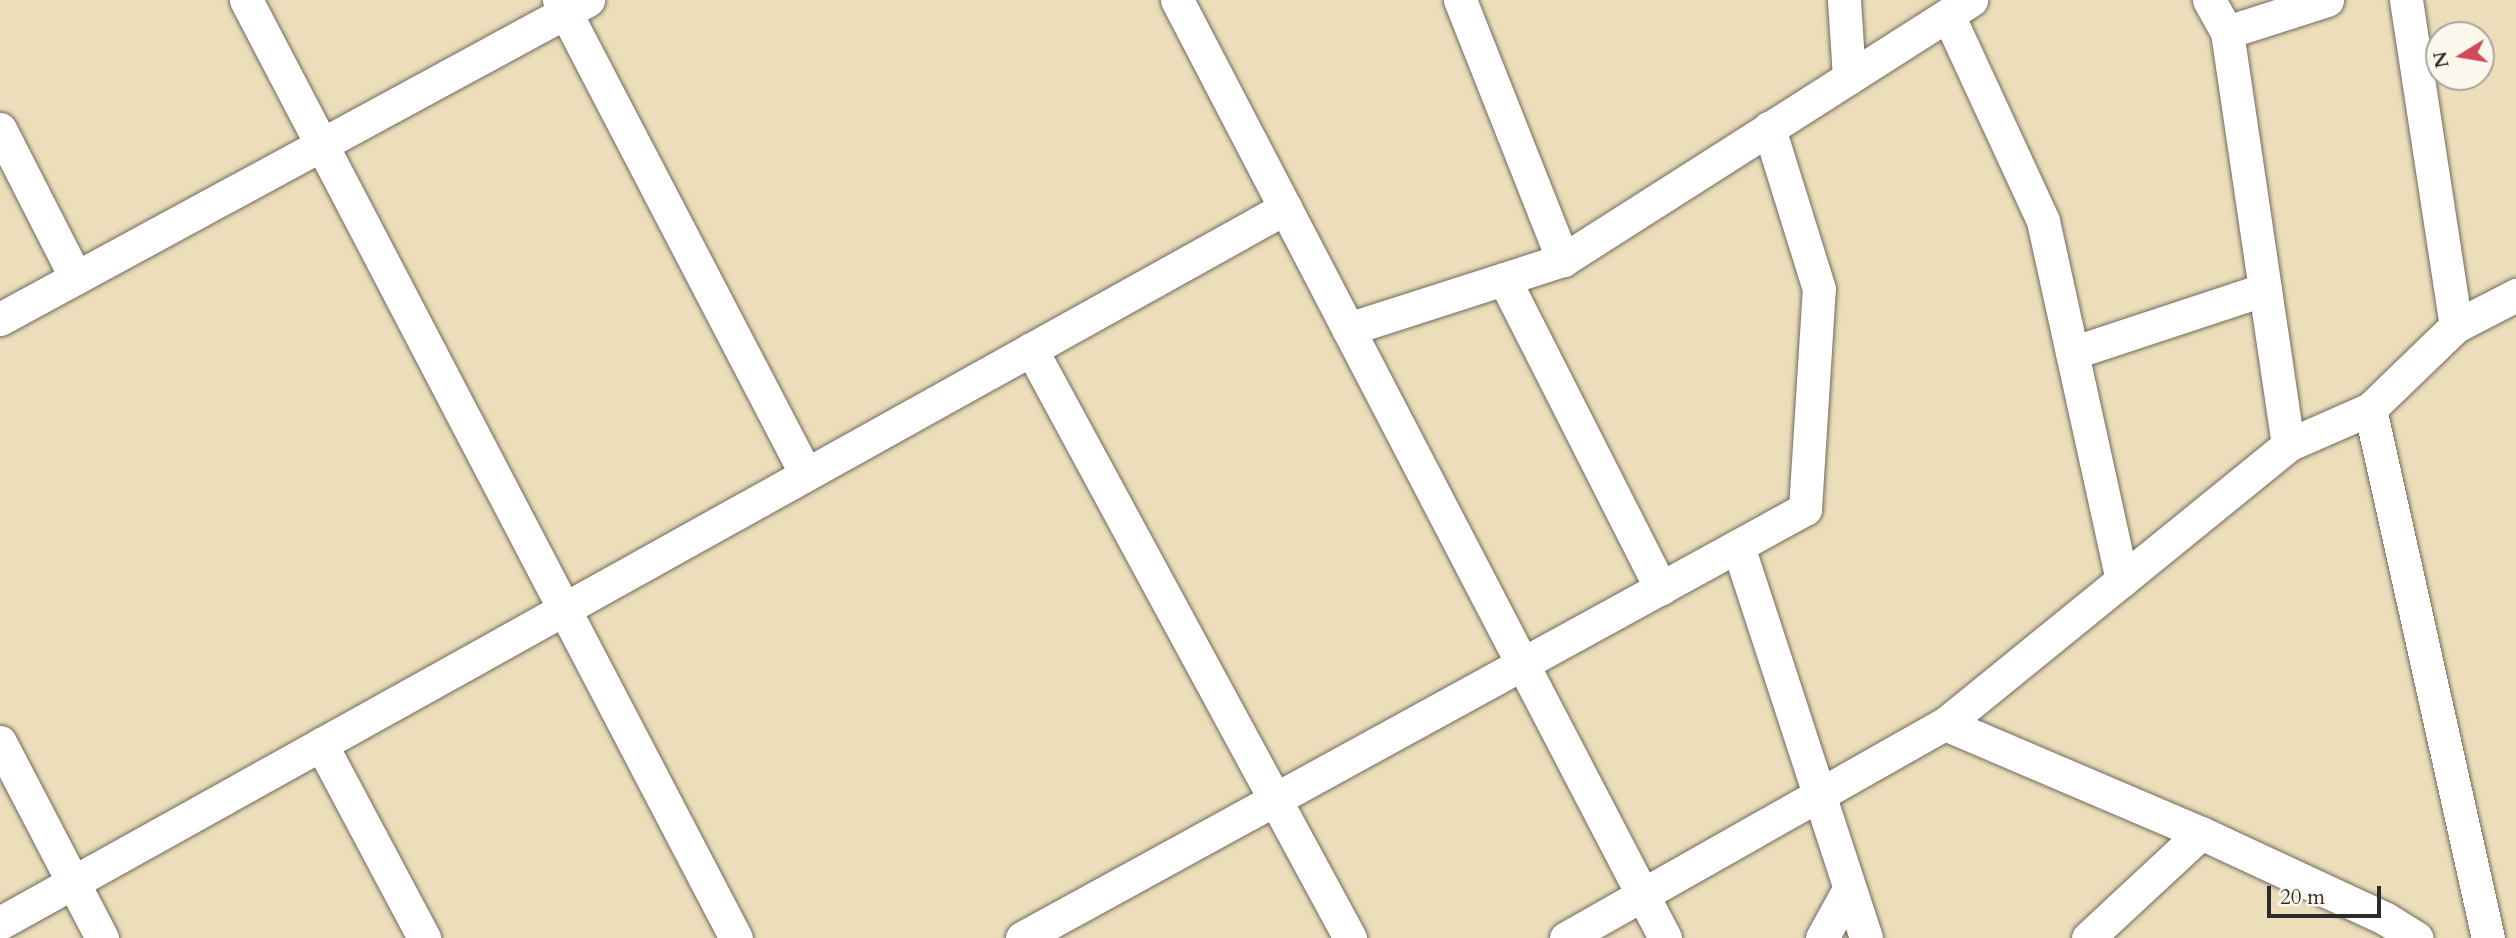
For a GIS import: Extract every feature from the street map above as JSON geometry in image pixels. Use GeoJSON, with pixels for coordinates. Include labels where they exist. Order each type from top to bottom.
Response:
{"type":"FeatureCollection","features":[{"type":"Feature","properties":{"kind":"street"},"geometry":{"type":"LineString","coordinates":[[246,0],[736,938]]}},
{"type":"Feature","properties":{"kind":"street"},"geometry":{"type":"LineString","coordinates":[[1177,0],[1665,938]]}},
{"type":"Feature","properties":{"kind":"street"},"geometry":{"type":"LineString","coordinates":[[1460,0],[1563,260]]}},
{"type":"Feature","properties":{"kind":"street"},"geometry":{"type":"LineString","coordinates":[[1844,0],[1849,78]]}},
{"type":"Feature","properties":{"kind":"street"},"geometry":{"type":"LineString","coordinates":[[2209,0],[2227,32],[2288,445]]}},
{"type":"Feature","properties":{"kind":"street"},"geometry":{"type":"LineString","coordinates":[[2227,32],[2327,0]]}},
{"type":"Feature","properties":{"kind":"street"},"geometry":{"type":"LineString","coordinates":[[2406,0],[2456,326]]}},
{"type":"Feature","properties":{"kind":"street"},"geometry":{"type":"LineString","coordinates":[[0,319],[321,145],[571,4],[806,474]]}},
{"type":"Feature","properties":{"kind":"street"},"geometry":{"type":"LineString","coordinates":[[1349,329],[1563,260],[1960,7],[2043,221],[2122,580]]}},
{"type":"Feature","properties":{"kind":"street"},"geometry":{"type":"LineString","coordinates":[[1037,934],[1275,799],[1805,509],[1819,289],[1769,128]]}},
{"type":"Feature","properties":{"kind":"street"},"geometry":{"type":"LineString","coordinates":[[0,129],[76,278]]}},
{"type":"Feature","properties":{"kind":"street"},"geometry":{"type":"LineString","coordinates":[[0,923],[1285,208]]}},
{"type":"Feature","properties":{"kind":"street"},"geometry":{"type":"LineString","coordinates":[[1504,279],[1661,588]]}},
{"type":"Feature","properties":{"kind":"street"},"geometry":{"type":"LineString","coordinates":[[2071,353],[2265,289]]}},
{"type":"Feature","properties":{"kind":"street"},"geometry":{"type":"LineString","coordinates":[[1566,938],[1945,724],[2288,445],[2370,409],[2456,326],[2516,295]]}},
{"type":"Feature","properties":{"kind":"street"},"geometry":{"type":"LineString","coordinates":[[1031,349],[1350,938]]}},
{"type":"Feature","properties":{"kind":"street"},"geometry":{"type":"LineString","coordinates":[[2370,409],[2488,938]]}},
{"type":"Feature","properties":{"kind":"street"},"geometry":{"type":"LineString","coordinates":[[1738,546],[1817,797],[1866,938]]}},
{"type":"Feature","properties":{"kind":"street"},"geometry":{"type":"LineString","coordinates":[[1945,724],[2201,833],[2386,919],[2417,938]]}},
{"type":"Feature","properties":{"kind":"street"},"geometry":{"type":"LineString","coordinates":[[0,742],[102,938]]}},
{"type":"Feature","properties":{"kind":"street"},"geometry":{"type":"LineString","coordinates":[[321,744],[424,938]]}},
{"type":"Feature","properties":{"kind":"street"},"geometry":{"type":"LineString","coordinates":[[2088,938],[2201,833]]}},
{"type":"Feature","properties":{"kind":"street"},"geometry":{"type":"LineString","coordinates":[[1822,938],[1849,889]]}}]}
